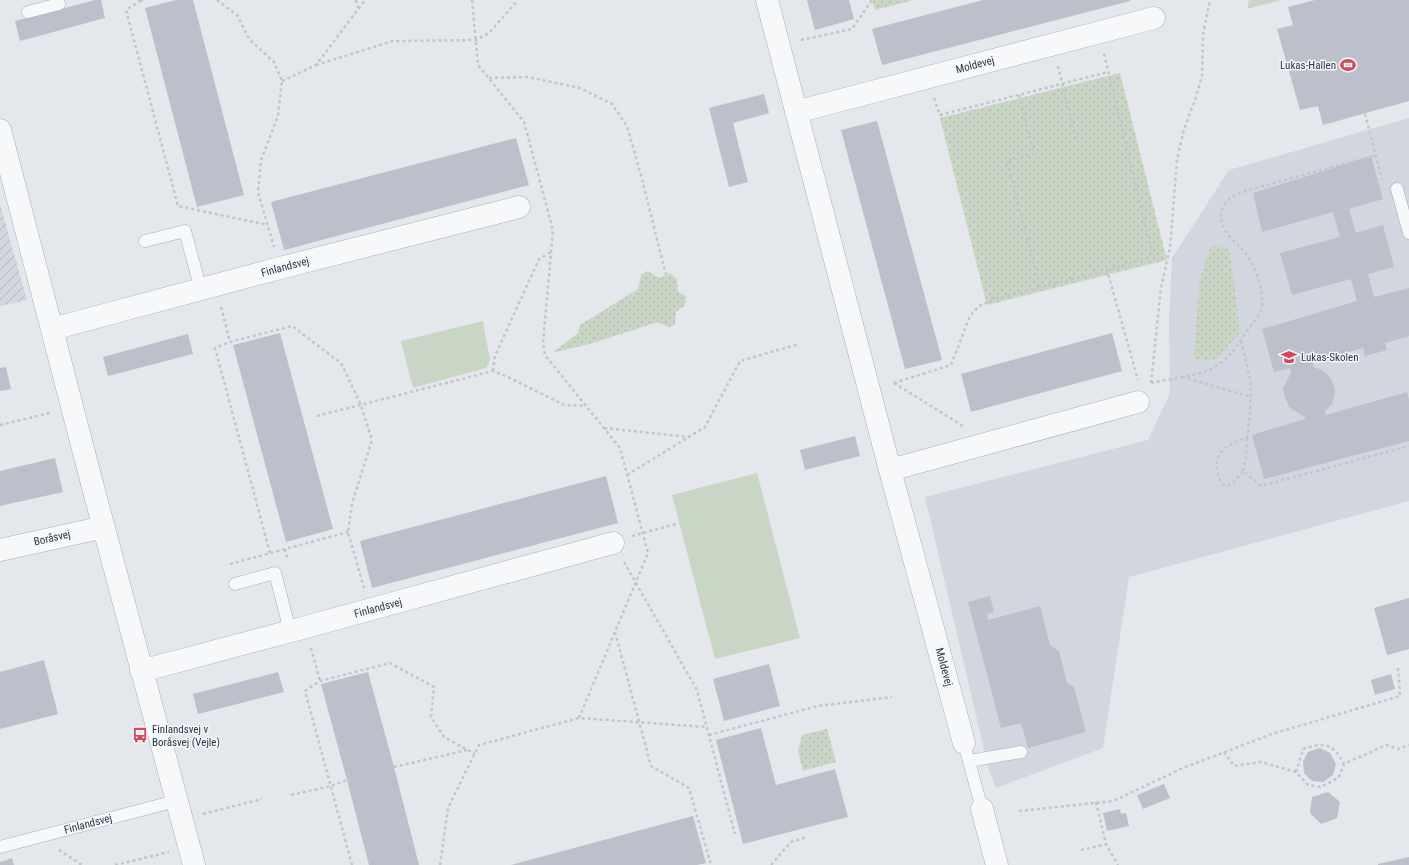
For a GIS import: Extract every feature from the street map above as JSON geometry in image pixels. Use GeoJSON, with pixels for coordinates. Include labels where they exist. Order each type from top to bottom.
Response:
{"type":"FeatureCollection","features":[{"type":"Feature","properties":{"kind":"street","name":"Moldevej"},"geometry":{"type":"LineString","coordinates":[[767,0],[890,470],[967,752]]}},
{"type":"Feature","properties":{"kind":"street","name":"Moldevej"},"geometry":{"type":"LineString","coordinates":[[796,112],[1154,18]]}},
{"type":"Feature","properties":{"kind":"street"},"geometry":{"type":"LineString","coordinates":[[0,130],[191,856]]}},
{"type":"Feature","properties":{"kind":"street","name":"Finlandsvej"},"geometry":{"type":"LineString","coordinates":[[52,328],[519,207]]}},
{"type":"Feature","properties":{"kind":"street"},"geometry":{"type":"LineString","coordinates":[[890,470],[1138,394]]}},
{"type":"Feature","properties":{"kind":"street","name":"Boråsvej"},"geometry":{"type":"LineString","coordinates":[[0,550],[104,527]]}},
{"type":"Feature","properties":{"kind":"street","name":"Finlandsvej"},"geometry":{"type":"LineString","coordinates":[[141,670],[371,610],[613,543]]}},
{"type":"Feature","properties":{"kind":"street","name":"Moldevej"},"geometry":{"type":"LineString","coordinates":[[982,809],[997,865]]}},
{"type":"Feature","properties":{"kind":"lane"},"geometry":{"type":"LineString","coordinates":[[28,12],[59,4],[58,0]]}},
{"type":"Feature","properties":{"kind":"lane"},"geometry":{"type":"LineString","coordinates":[[1397,189],[1407,217],[1409,233]]}},
{"type":"Feature","properties":{"kind":"lane"},"geometry":{"type":"LineString","coordinates":[[145,241],[185,231],[201,290]]}},
{"type":"Feature","properties":{"kind":"lane"},"geometry":{"type":"LineString","coordinates":[[235,584],[275,573],[290,631]]}},
{"type":"Feature","properties":{"kind":"lane"},"geometry":{"type":"LineString","coordinates":[[967,752],[1021,752]]}},
{"type":"Feature","properties":{"kind":"lane","name":"Moldevej"},"geometry":{"type":"LineString","coordinates":[[967,752],[982,809]]}},
{"type":"Feature","properties":{"kind":"lane","name":"Finlandsvej"},"geometry":{"type":"LineString","coordinates":[[0,847],[178,810]]}},
{"type":"Feature","properties":{"kind":"path"},"geometry":{"type":"LineString","coordinates":[[144,0],[126,10],[178,206],[268,225]]}},
{"type":"Feature","properties":{"kind":"path"},"geometry":{"type":"LineString","coordinates":[[217,0],[238,15],[249,38],[274,62],[282,81],[278,116],[262,160],[258,192],[280,268]]}},
{"type":"Feature","properties":{"kind":"path"},"geometry":{"type":"LineString","coordinates":[[356,0],[358,8]]}},
{"type":"Feature","properties":{"kind":"path"},"geometry":{"type":"LineString","coordinates":[[316,64],[365,0]]}},
{"type":"Feature","properties":{"kind":"path"},"geometry":{"type":"LineString","coordinates":[[472,0],[478,65],[524,122],[553,230],[543,343],[545,355],[620,448],[648,553],[579,718]]}},
{"type":"Feature","properties":{"kind":"path"},"geometry":{"type":"LineString","coordinates":[[282,81],[316,64],[393,41],[476,40],[489,33],[518,0]]}},
{"type":"Feature","properties":{"kind":"path"},"geometry":{"type":"LineString","coordinates":[[779,45],[852,29],[872,0]]}},
{"type":"Feature","properties":{"kind":"path"},"geometry":{"type":"LineString","coordinates":[[1151,383],[1161,288],[1170,248],[1177,160],[1184,129],[1202,76],[1203,34],[1210,0]]}},
{"type":"Feature","properties":{"kind":"path"},"geometry":{"type":"LineString","coordinates":[[869,390],[951,365],[970,316],[979,306],[995,299],[1149,258],[1152,254],[1099,32]]}},
{"type":"Feature","properties":{"kind":"path"},"geometry":{"type":"LineString","coordinates":[[1052,45],[1076,140]]}},
{"type":"Feature","properties":{"kind":"path"},"geometry":{"type":"LineString","coordinates":[[926,78],[940,115],[1108,72]]}},
{"type":"Feature","properties":{"kind":"path"},"geometry":{"type":"LineString","coordinates":[[488,78],[528,77],[580,88],[612,104],[627,126],[666,275]]}},
{"type":"Feature","properties":{"kind":"path"},"geometry":{"type":"LineString","coordinates":[[1019,95],[1034,154],[1007,161],[1040,287]]}},
{"type":"Feature","properties":{"kind":"path"},"geometry":{"type":"LineString","coordinates":[[1365,114],[1385,192],[1397,189]]}},
{"type":"Feature","properties":{"kind":"path"},"geometry":{"type":"LineString","coordinates":[[1138,394],[1151,383],[1212,369],[1229,357],[1261,310],[1261,293],[1256,272],[1246,253],[1223,227],[1221,218],[1223,204],[1229,198],[1245,191],[1376,155]]}},
{"type":"Feature","properties":{"kind":"path"},"geometry":{"type":"LineString","coordinates":[[492,372],[495,356],[539,259],[551,252]]}},
{"type":"Feature","properties":{"kind":"path"},"geometry":{"type":"LineString","coordinates":[[1107,270],[1122,318],[1139,382],[1138,394]]}},
{"type":"Feature","properties":{"kind":"path"},"geometry":{"type":"LineString","coordinates":[[270,553],[215,348],[230,342],[292,326],[341,363],[361,405],[372,440],[352,503],[348,532],[371,610]]}},
{"type":"Feature","properties":{"kind":"path"},"geometry":{"type":"LineString","coordinates":[[1241,340],[1251,383],[1246,457],[1242,471],[1234,482],[1227,486],[1222,484],[1216,466],[1216,459],[1221,452],[1234,442],[1247,438]]}},
{"type":"Feature","properties":{"kind":"path"},"geometry":{"type":"LineString","coordinates":[[627,475],[705,427],[740,361],[799,344]]}},
{"type":"Feature","properties":{"kind":"path"},"geometry":{"type":"LineString","coordinates":[[317,416],[492,372],[508,377],[564,405],[586,406]]}},
{"type":"Feature","properties":{"kind":"path"},"geometry":{"type":"LineString","coordinates":[[1181,377],[1251,397]]}},
{"type":"Feature","properties":{"kind":"path"},"geometry":{"type":"LineString","coordinates":[[894,382],[969,430]]}},
{"type":"Feature","properties":{"kind":"path"},"geometry":{"type":"LineString","coordinates":[[0,425],[72,408]]}},
{"type":"Feature","properties":{"kind":"path"},"geometry":{"type":"LineString","coordinates":[[604,428],[689,437]]}},
{"type":"Feature","properties":{"kind":"path"},"geometry":{"type":"LineString","coordinates":[[1242,471],[1261,486],[1409,446]]}},
{"type":"Feature","properties":{"kind":"path"},"geometry":{"type":"LineString","coordinates":[[676,524],[616,540],[613,543],[697,690],[735,834]]}},
{"type":"Feature","properties":{"kind":"path"},"geometry":{"type":"LineString","coordinates":[[230,564],[348,532]]}},
{"type":"Feature","properties":{"kind":"path"},"geometry":{"type":"LineString","coordinates":[[615,631],[651,766],[689,788],[711,865]]}},
{"type":"Feature","properties":{"kind":"path"},"geometry":{"type":"LineString","coordinates":[[352,865],[305,691],[320,681],[390,663],[434,687],[431,717],[444,737],[475,754]]}},
{"type":"Feature","properties":{"kind":"path"},"geometry":{"type":"LineString","coordinates":[[1019,811],[1114,800],[1183,768],[1272,734],[1400,696],[1398,668]]}},
{"type":"Feature","properties":{"kind":"path"},"geometry":{"type":"LineString","coordinates":[[710,735],[818,706],[892,697]]}},
{"type":"Feature","properties":{"kind":"path"},"geometry":{"type":"LineString","coordinates":[[440,865],[448,808],[479,745],[579,718],[707,727]]}},
{"type":"Feature","properties":{"kind":"path"},"geometry":{"type":"LineString","coordinates":[[1296,772],[1303,749],[1316,745],[1326,745],[1339,753],[1344,764]]}},
{"type":"Feature","properties":{"kind":"path"},"geometry":{"type":"LineString","coordinates":[[1224,752],[1234,766],[1261,762],[1296,772],[1308,785],[1320,787],[1339,777],[1344,764],[1386,745],[1398,749],[1409,745]]}},
{"type":"Feature","properties":{"kind":"path"},"geometry":{"type":"LineString","coordinates":[[394,767],[467,750]]}},
{"type":"Feature","properties":{"kind":"path"},"geometry":{"type":"LineString","coordinates":[[291,795],[330,786],[347,780]]}},
{"type":"Feature","properties":{"kind":"path"},"geometry":{"type":"LineString","coordinates":[[178,810],[262,799]]}},
{"type":"Feature","properties":{"kind":"path"},"geometry":{"type":"LineString","coordinates":[[1096,802],[1106,844],[1118,865]]}},
{"type":"Feature","properties":{"kind":"path"},"geometry":{"type":"LineString","coordinates":[[771,865],[791,842],[807,837]]}},
{"type":"Feature","properties":{"kind":"path"},"geometry":{"type":"LineString","coordinates":[[1081,850],[1106,844]]}},
{"type":"Feature","properties":{"kind":"path"},"geometry":{"type":"LineString","coordinates":[[115,865],[191,856]]}},
{"type":"Feature","properties":{"kind":"shaded area","name":"Lukas-Skolen"},"geometry":{"type":"Polygon","coordinates":[[[1409,118],[1409,501],[1129,577],[1103,748],[996,788],[988,767],[925,497],[1148,440],[1170,393],[1169,321],[1172,258],[1229,170],[1409,118]]]}},
{"type":"Feature","properties":{"kind":"shaded area"},"geometry":{"type":"Polygon","coordinates":[[[0,204],[27,300],[0,306],[0,204]]]}},
{"type":"Feature","properties":{"kind":"green space"},"geometry":{"type":"Polygon","coordinates":[[[872,0],[914,0],[875,10],[872,0]]]}},
{"type":"Feature","properties":{"kind":"green space"},"geometry":{"type":"Polygon","coordinates":[[[1249,0],[1281,0],[1247,9],[1249,0]]]}},
{"type":"Feature","properties":{"kind":"green space"},"geometry":{"type":"Polygon","coordinates":[[[1120,73],[1167,260],[987,305],[940,118],[1120,73]]]}},
{"type":"Feature","properties":{"kind":"green space"},"geometry":{"type":"Polygon","coordinates":[[[1211,246],[1229,248],[1237,305],[1239,333],[1216,360],[1194,359],[1199,283],[1211,246]]]}},
{"type":"Feature","properties":{"kind":"green space"},"geometry":{"type":"Polygon","coordinates":[[[647,271],[660,278],[670,273],[677,279],[678,292],[686,296],[685,305],[676,312],[675,325],[668,327],[658,322],[593,343],[552,353],[578,333],[580,325],[638,289],[641,275],[647,271]]]}},
{"type":"Feature","properties":{"kind":"green space"},"geometry":{"type":"Polygon","coordinates":[[[483,321],[490,360],[486,368],[413,388],[401,341],[483,321]]]}},
{"type":"Feature","properties":{"kind":"green space"},"geometry":{"type":"Polygon","coordinates":[[[757,473],[800,638],[715,659],[672,495],[757,473]]]}},
{"type":"Feature","properties":{"kind":"green space"},"geometry":{"type":"Polygon","coordinates":[[[827,729],[836,762],[803,771],[798,752],[802,735],[827,729]]]}},
{"type":"Feature","properties":{"kind":"building"},"geometry":{"type":"Polygon","coordinates":[[[95,0],[101,0],[105,18],[20,41],[15,21],[95,0]]]}},
{"type":"Feature","properties":{"kind":"building"},"geometry":{"type":"Polygon","coordinates":[[[176,0],[193,0],[244,195],[197,207],[145,8],[176,0]]]}},
{"type":"Feature","properties":{"kind":"building"},"geometry":{"type":"Polygon","coordinates":[[[807,0],[849,0],[854,19],[815,30],[807,0]]]}},
{"type":"Feature","properties":{"kind":"building"},"geometry":{"type":"Polygon","coordinates":[[[983,0],[1130,1],[882,65],[872,29],[983,0]]]}},
{"type":"Feature","properties":{"kind":"building","name":"Lukas-Hallen"},"geometry":{"type":"Polygon","coordinates":[[[1315,0],[1409,0],[1409,101],[1323,125],[1318,106],[1300,110],[1277,29],[1293,25],[1288,7],[1315,0]]]}},
{"type":"Feature","properties":{"kind":"building"},"geometry":{"type":"Polygon","coordinates":[[[764,94],[769,113],[733,123],[748,182],[729,187],[709,108],[764,94]]]}},
{"type":"Feature","properties":{"kind":"building"},"geometry":{"type":"Polygon","coordinates":[[[877,121],[942,360],[905,369],[841,130],[877,121]]]}},
{"type":"Feature","properties":{"kind":"building"},"geometry":{"type":"Polygon","coordinates":[[[516,138],[529,185],[284,250],[271,202],[516,138]]]}},
{"type":"Feature","properties":{"kind":"building"},"geometry":{"type":"Polygon","coordinates":[[[1371,156],[1383,199],[1349,209],[1356,233],[1383,225],[1394,267],[1368,274],[1374,297],[1409,288],[1409,336],[1385,343],[1387,350],[1365,356],[1363,348],[1312,362],[1314,367],[1322,370],[1329,376],[1334,385],[1335,393],[1332,404],[1325,411],[1326,415],[1407,392],[1409,400],[1409,441],[1264,479],[1252,435],[1305,419],[1305,417],[1290,408],[1285,398],[1283,388],[1291,373],[1290,368],[1274,372],[1262,329],[1357,301],[1351,279],[1292,295],[1280,253],[1340,237],[1333,212],[1262,232],[1253,193],[1371,156]]]}},
{"type":"Feature","properties":{"kind":"building"},"geometry":{"type":"Polygon","coordinates":[[[280,333],[333,529],[286,542],[233,345],[280,333]]]}},
{"type":"Feature","properties":{"kind":"building"},"geometry":{"type":"Polygon","coordinates":[[[1112,333],[1122,371],[971,412],[961,374],[1112,333]]]}},
{"type":"Feature","properties":{"kind":"building"},"geometry":{"type":"Polygon","coordinates":[[[188,334],[193,354],[108,376],[103,357],[188,334]]]}},
{"type":"Feature","properties":{"kind":"building"},"geometry":{"type":"Polygon","coordinates":[[[6,367],[11,389],[0,391],[0,368],[6,367]]]}},
{"type":"Feature","properties":{"kind":"building"},"geometry":{"type":"Polygon","coordinates":[[[855,436],[860,456],[805,470],[800,450],[855,436]]]}},
{"type":"Feature","properties":{"kind":"building"},"geometry":{"type":"Polygon","coordinates":[[[55,458],[63,492],[0,506],[0,471],[55,458]]]}},
{"type":"Feature","properties":{"kind":"building"},"geometry":{"type":"Polygon","coordinates":[[[606,476],[618,523],[372,588],[360,541],[606,476]]]}},
{"type":"Feature","properties":{"kind":"building"},"geometry":{"type":"Polygon","coordinates":[[[990,596],[994,612],[987,614],[988,620],[1040,606],[1050,645],[1059,651],[1067,683],[1074,687],[1086,732],[1028,748],[1021,723],[1001,728],[968,602],[990,596]]]}},
{"type":"Feature","properties":{"kind":"building"},"geometry":{"type":"Polygon","coordinates":[[[1409,598],[1409,649],[1387,655],[1374,608],[1409,598]]]}},
{"type":"Feature","properties":{"kind":"building"},"geometry":{"type":"Polygon","coordinates":[[[44,660],[58,714],[0,729],[0,672],[44,660]]]}},
{"type":"Feature","properties":{"kind":"building"},"geometry":{"type":"Polygon","coordinates":[[[769,664],[780,706],[724,721],[713,679],[769,664]]]}},
{"type":"Feature","properties":{"kind":"building"},"geometry":{"type":"Polygon","coordinates":[[[278,672],[284,692],[198,714],[193,694],[278,672]]]}},
{"type":"Feature","properties":{"kind":"building"},"geometry":{"type":"Polygon","coordinates":[[[368,672],[419,865],[369,865],[321,684],[368,672]]]}},
{"type":"Feature","properties":{"kind":"building"},"geometry":{"type":"Polygon","coordinates":[[[1391,674],[1395,689],[1375,695],[1371,680],[1391,674]]]}},
{"type":"Feature","properties":{"kind":"building"},"geometry":{"type":"Polygon","coordinates":[[[761,728],[776,785],[835,769],[848,817],[743,844],[716,740],[761,728]]]}},
{"type":"Feature","properties":{"kind":"building"},"geometry":{"type":"Polygon","coordinates":[[[1320,748],[1330,753],[1336,764],[1333,775],[1323,782],[1312,781],[1304,773],[1303,761],[1308,752],[1320,748]]]}},
{"type":"Feature","properties":{"kind":"building"},"geometry":{"type":"Polygon","coordinates":[[[1164,784],[1170,798],[1143,809],[1137,795],[1164,784]]]}},
{"type":"Feature","properties":{"kind":"building"},"geometry":{"type":"Polygon","coordinates":[[[1328,792],[1340,802],[1337,818],[1321,824],[1310,813],[1312,797],[1328,792]]]}},
{"type":"Feature","properties":{"kind":"building"},"geometry":{"type":"Polygon","coordinates":[[[1120,809],[1121,814],[1126,813],[1129,826],[1107,831],[1103,813],[1120,809]]]}},
{"type":"Feature","properties":{"kind":"building"},"geometry":{"type":"Polygon","coordinates":[[[693,816],[706,863],[697,865],[511,865],[693,816]]]}},
{"type":"Feature","properties":{"kind":"building"},"geometry":{"type":"Polygon","coordinates":[[[1409,857],[1409,865],[1378,865],[1378,864],[1409,857]]]}},
{"type":"Feature","properties":{"kind":"building"},"geometry":{"type":"Polygon","coordinates":[[[12,858],[14,865],[0,865],[0,862],[12,858]]]}},
{"type":"Feature","properties":{"kind":"place","name":"Lukas-Hallen"},"geometry":{"type":"Point","coordinates":[1348,65]}},
{"type":"Feature","properties":{"kind":"place","name":"Lukas-Skolen"},"geometry":{"type":"Point","coordinates":[1289,357]}},
{"type":"Feature","properties":{"kind":"place","name":"Finlandsvej v Boråsvej (Vejle)"},"geometry":{"type":"Point","coordinates":[140,735]}}]}
